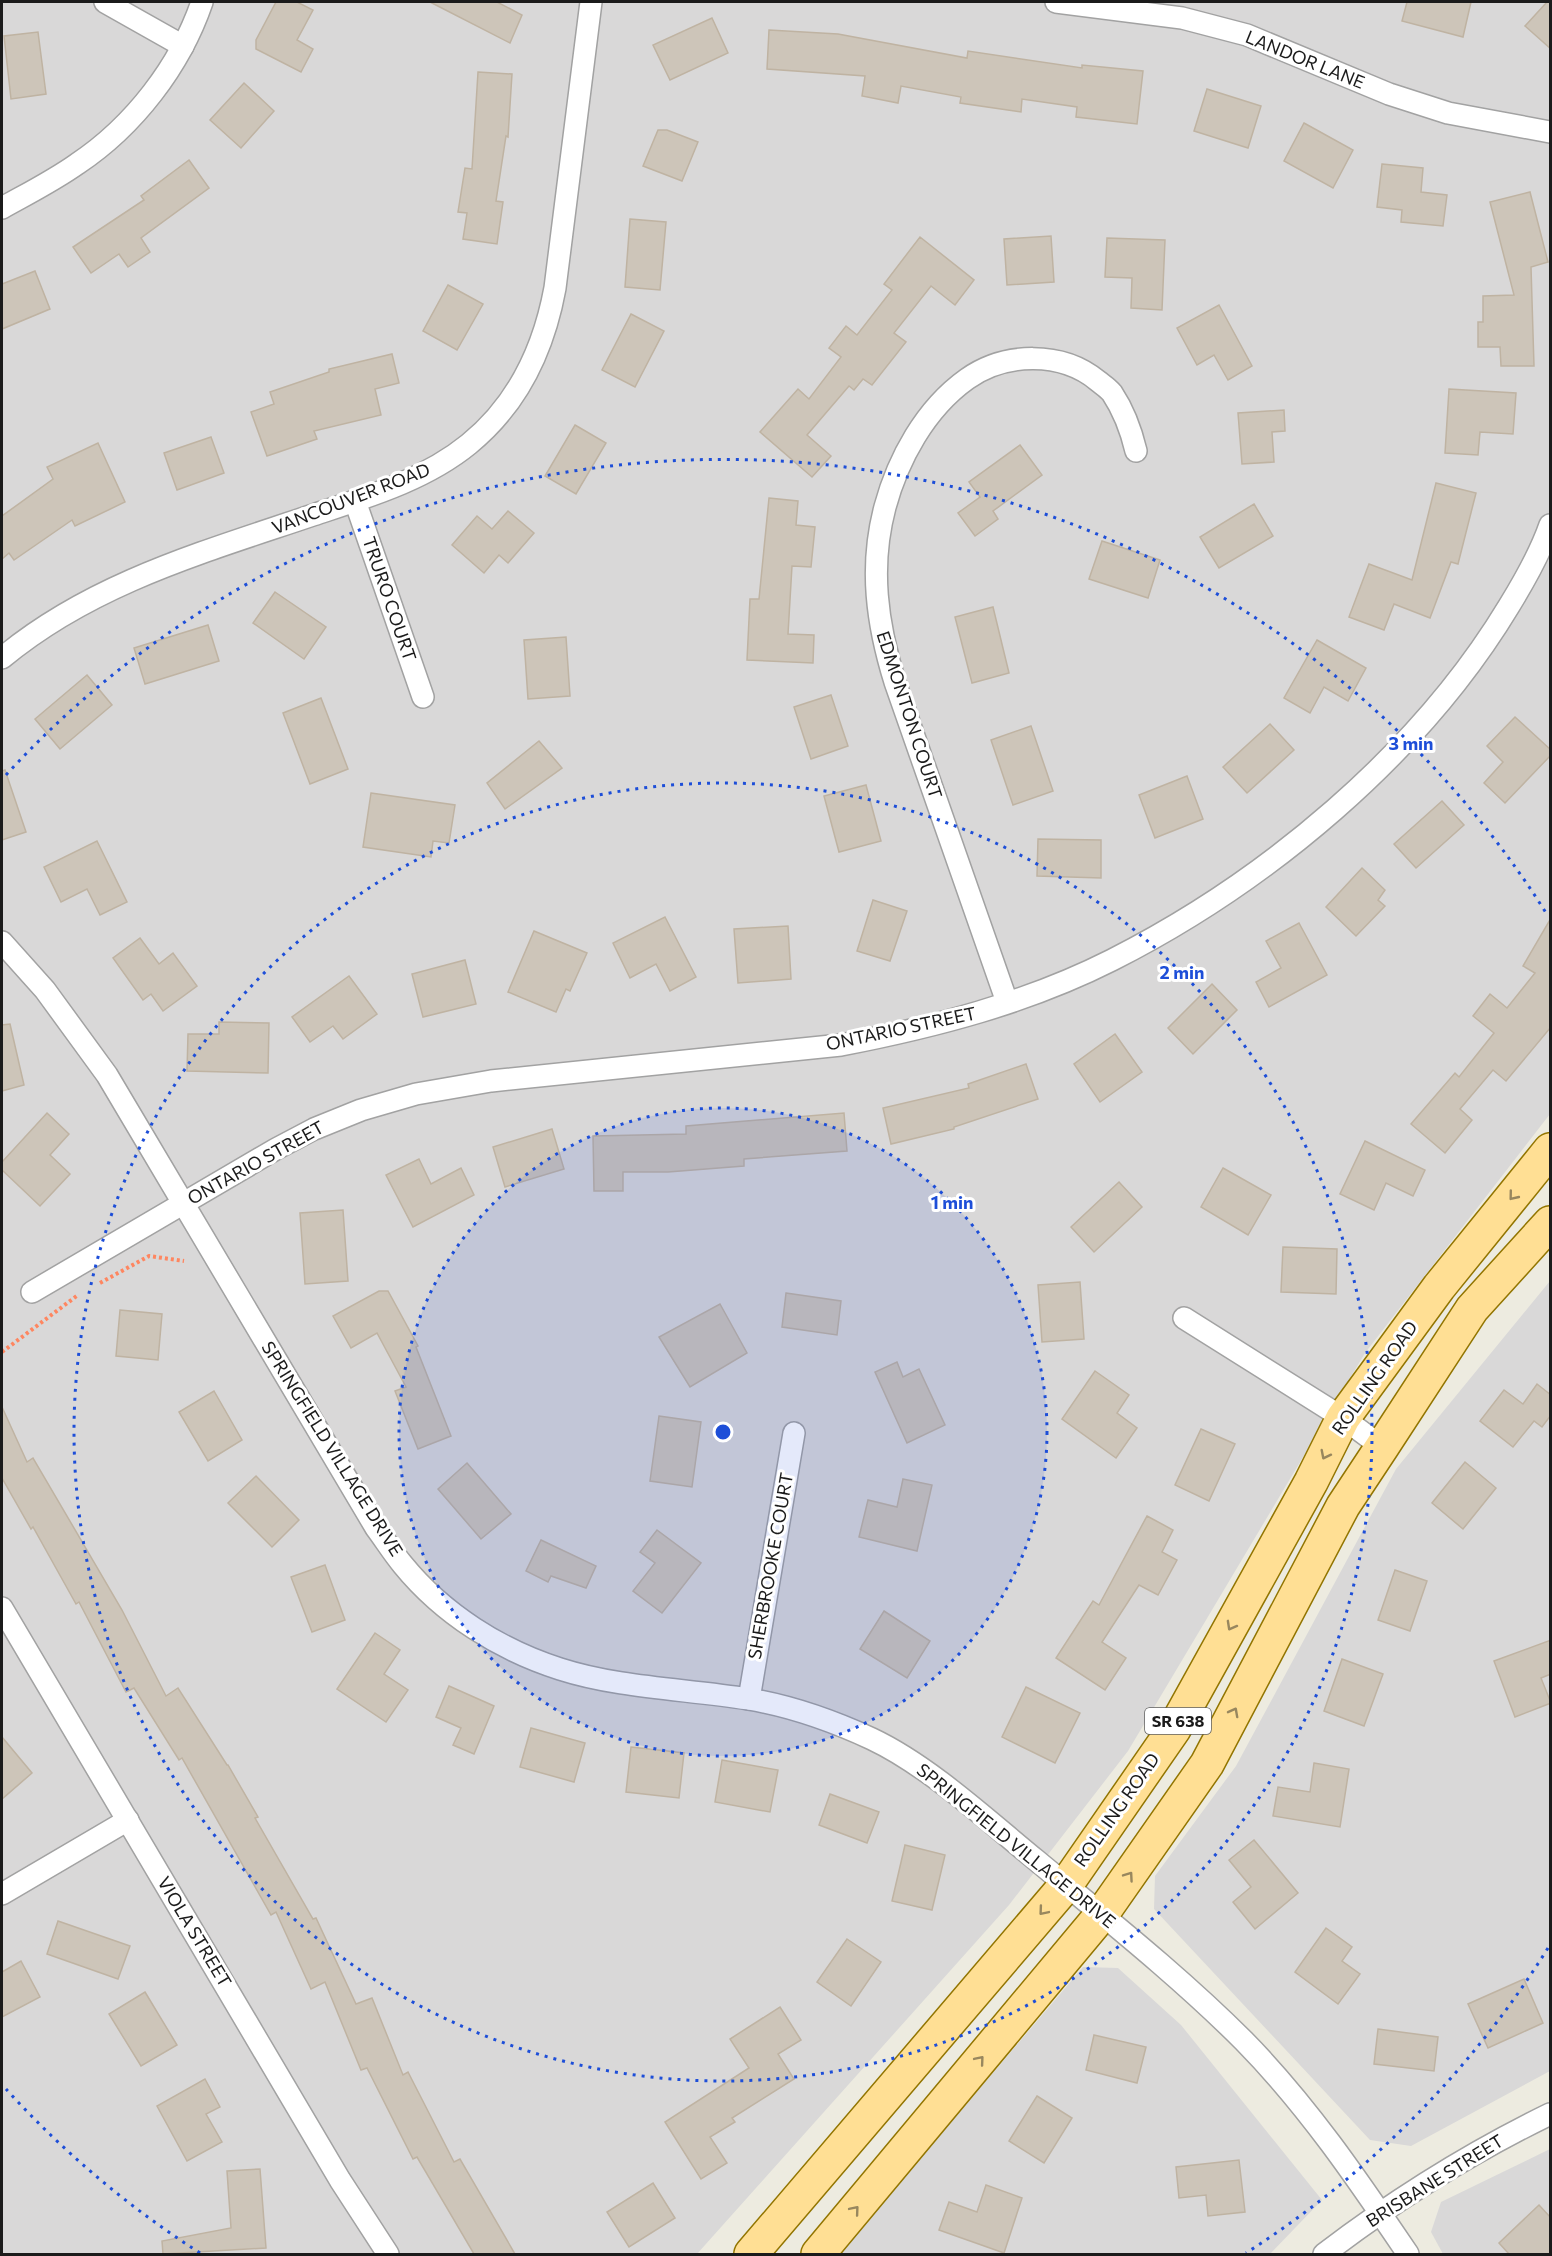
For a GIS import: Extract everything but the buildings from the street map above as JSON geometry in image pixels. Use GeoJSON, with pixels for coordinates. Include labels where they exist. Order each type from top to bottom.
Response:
{"type":"FeatureCollection","features":[{"type":"Feature","properties":{"kind":"main road","name":"ROLLING ROAD"},"geometry":{"type":"LineString","coordinates":[[751,2254],[1066,1884],[1174,1729],[1311,1482],[1343,1418],[1439,1287],[1549,1155]]}},
{"type":"Feature","properties":{"kind":"main road","name":"SR 638"},"geometry":{"type":"LineString","coordinates":[[818,2254],[1102,1914],[1207,1764],[1343,1506],[1472,1310],[1551,1223]]}},
{"type":"Feature","properties":{"kind":"street"},"geometry":{"type":"LineString","coordinates":[[105,2],[183,46]]}},
{"type":"Feature","properties":{"kind":"street"},"geometry":{"type":"LineString","coordinates":[[2,208],[80,163],[136,112],[169,69],[183,46],[202,2]]}},
{"type":"Feature","properties":{"kind":"street","name":"VANCOUVER ROAD"},"geometry":{"type":"LineString","coordinates":[[2,658],[53,620],[98,594],[150,571],[356,501],[426,473],[470,443],[491,423],[526,377],[549,320],[591,2]]}},
{"type":"Feature","properties":{"kind":"street","name":"LANDOR LANE"},"geometry":{"type":"LineString","coordinates":[[1056,2],[1182,18],[1247,36],[1389,94],[1438,110],[1551,132]]}},
{"type":"Feature","properties":{"kind":"street","name":"EDMONTON COURT"},"geometry":{"type":"LineString","coordinates":[[1007,1002],[883,643],[876,576],[878,547],[885,508],[906,454],[933,411],[968,379],[988,367],[1007,361],[1040,358],[1068,363],[1088,372],[1111,391],[1129,424],[1136,451]]}},
{"type":"Feature","properties":{"kind":"street","name":"TRURO COURT"},"geometry":{"type":"LineString","coordinates":[[356,501],[423,697]]}},
{"type":"Feature","properties":{"kind":"street","name":"ONTARIO STREET"},"geometry":{"type":"LineString","coordinates":[[32,1292],[276,1149],[314,1129],[361,1110],[416,1094],[491,1081],[841,1045],[949,1022],[1052,986],[1111,961],[1172,927],[1267,863],[1359,788],[1418,728],[1467,669],[1499,622],[1548,537]]}},
{"type":"Feature","properties":{"kind":"street","name":"SPRINGFIELD VILLAGE DRIVE"},"geometry":{"type":"LineString","coordinates":[[2,942],[45,990],[107,1075],[376,1528],[404,1566],[438,1601],[493,1640],[523,1655],[560,1669],[592,1677],[749,1699],[786,1707],[813,1715],[874,1740],[903,1757],[965,1802],[1102,1914],[1183,1983],[1245,2043],[1310,2115],[1408,2254]]}},
{"type":"Feature","properties":{"kind":"street"},"geometry":{"type":"LineString","coordinates":[[1184,1318],[1343,1418],[1382,1447]]}},
{"type":"Feature","properties":{"kind":"street","name":"SHERBROOKE COURT"},"geometry":{"type":"LineString","coordinates":[[749,1699],[794,1433]]}},
{"type":"Feature","properties":{"kind":"street","name":"VIOLA STREET"},"geometry":{"type":"LineString","coordinates":[[2,1608],[340,2180],[380,2252]]}},
{"type":"Feature","properties":{"kind":"street"},"geometry":{"type":"LineString","coordinates":[[2,1894],[128,1820]]}},
{"type":"Feature","properties":{"kind":"street","name":"BRISBANE STREET"},"geometry":{"type":"LineString","coordinates":[[1324,2254],[1380,2212],[1456,2164],[1551,2114]]}},
{"type":"Feature","properties":{"kind":"path"},"geometry":{"type":"LineString","coordinates":[[93,1286],[149,1256],[184,1261]]}},
{"type":"Feature","properties":{"kind":"path"},"geometry":{"type":"LineString","coordinates":[[2,1352],[84,1291]]}},
{"type":"Feature","properties":{"kind":"shaded area"},"geometry":{"type":"Polygon","coordinates":[[[2,2],[1550,2],[1550,1114],[1365,1353],[1128,1751],[1009,1905],[697,2254],[2,2254],[2,2]]]}},
{"type":"Feature","properties":{"kind":"shaded area"},"geometry":{"type":"Polygon","coordinates":[[[1550,1281],[1550,2071],[1411,2146],[1370,2140],[1154,1909],[1155,1876],[1236,1766],[1396,1469],[1550,1281]]]}},
{"type":"Feature","properties":{"kind":"shaded area"},"geometry":{"type":"Polygon","coordinates":[[[1083,1967],[1118,1968],[1181,2025],[1322,2200],[1270,2254],[839,2254],[1083,1967]]]}},
{"type":"Feature","properties":{"kind":"shaded area"},"geometry":{"type":"Polygon","coordinates":[[[1550,2149],[1550,2254],[1443,2254],[1431,2232],[1441,2202],[1550,2149]]]}}]}
